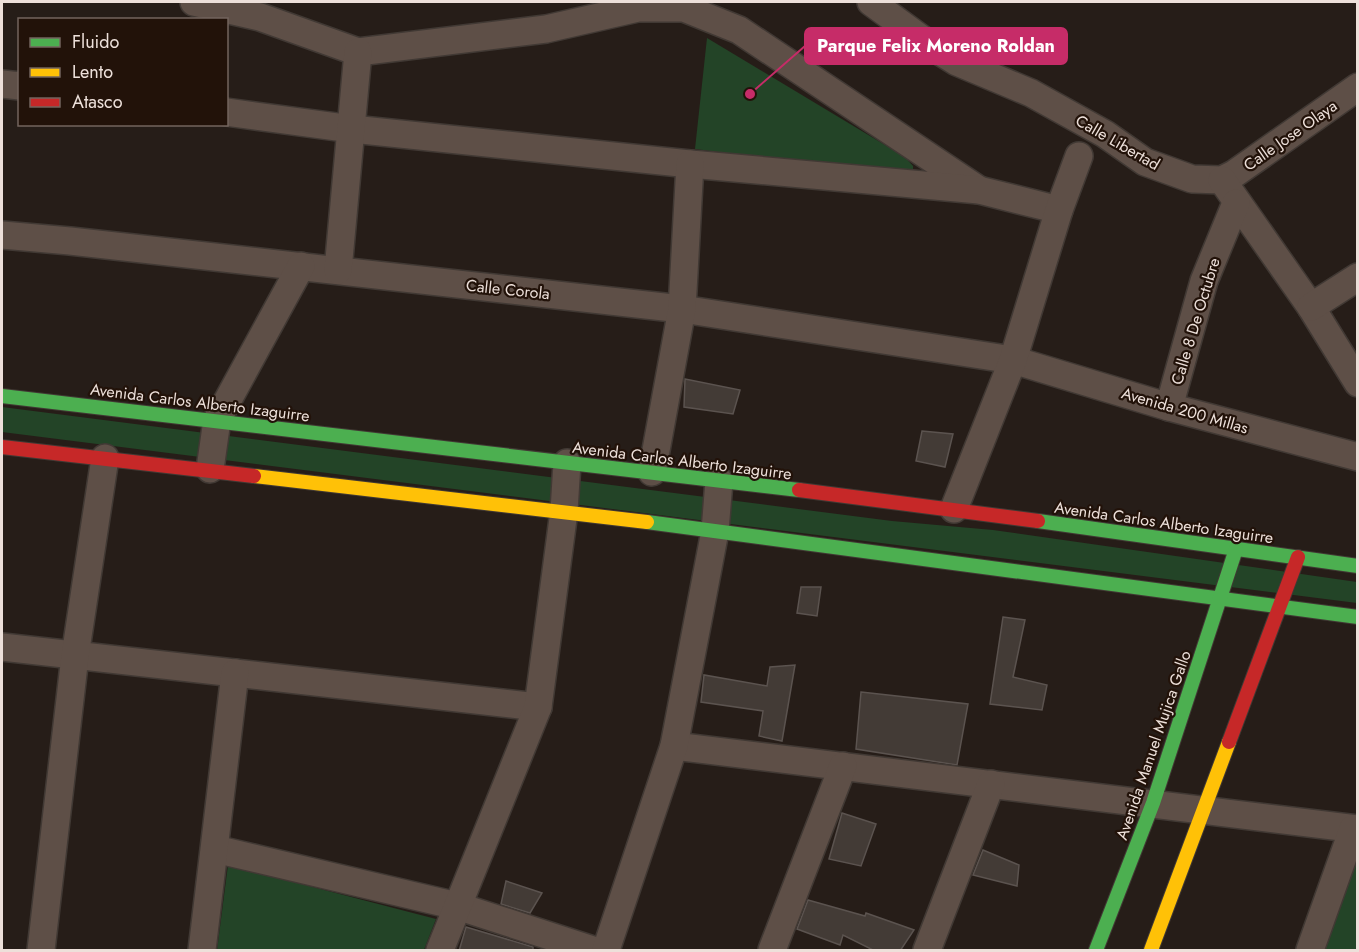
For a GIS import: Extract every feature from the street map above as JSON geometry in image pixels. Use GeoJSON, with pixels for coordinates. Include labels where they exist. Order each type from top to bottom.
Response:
{"type":"FeatureCollection","features":[{"type":"Feature","properties":{"kind":"main road","name":"Avenida Carlos Alberto Izaguirre"},"geometry":{"type":"LineString","coordinates":[[2,396],[954,509],[1358,566]]}},
{"type":"Feature","properties":{"kind":"main road"},"geometry":{"type":"LineString","coordinates":[[2,447],[564,511],[1358,616]]}},
{"type":"Feature","properties":{"kind":"main road","name":"Avenida Manuel Mujica Gallo"},"geometry":{"type":"LineString","coordinates":[[1096,951],[1153,803],[1236,549]]}},
{"type":"Feature","properties":{"kind":"main road"},"geometry":{"type":"LineString","coordinates":[[1151,951],[1298,557]]}},
{"type":"Feature","properties":{"kind":"street"},"geometry":{"type":"LineString","coordinates":[[194,2],[260,17],[357,52],[546,28],[638,8],[684,8],[739,30],[979,190]]}},
{"type":"Feature","properties":{"kind":"street","name":"Calle Libertad"},"geometry":{"type":"LineString","coordinates":[[871,2],[957,62],[1031,93],[1105,134],[1145,162],[1229,191]]}},
{"type":"Feature","properties":{"kind":"street"},"geometry":{"type":"LineString","coordinates":[[338,270],[357,52]]}},
{"type":"Feature","properties":{"kind":"street"},"geometry":{"type":"LineString","coordinates":[[2,84],[18,86]]}},
{"type":"Feature","properties":{"kind":"street","name":"Calle Jose Olaya"},"geometry":{"type":"LineString","coordinates":[[1229,191],[1234,174],[1358,87]]}},
{"type":"Feature","properties":{"kind":"street"},"geometry":{"type":"LineString","coordinates":[[228,112],[352,129],[690,164],[979,190],[1059,210]]}},
{"type":"Feature","properties":{"kind":"street"},"geometry":{"type":"LineString","coordinates":[[954,509],[1013,360],[1059,210],[1079,156]]}},
{"type":"Feature","properties":{"kind":"street"},"geometry":{"type":"LineString","coordinates":[[652,472],[682,309],[690,164]]}},
{"type":"Feature","properties":{"kind":"street"},"geometry":{"type":"LineString","coordinates":[[1229,191],[1311,307],[1358,383]]}},
{"type":"Feature","properties":{"kind":"street","name":"Calle 8 De Octubre"},"geometry":{"type":"LineString","coordinates":[[1169,407],[1229,191]]}},
{"type":"Feature","properties":{"kind":"street","name":"Calle Corola"},"geometry":{"type":"LineString","coordinates":[[2,236],[70,241],[682,309],[1013,360]]}},
{"type":"Feature","properties":{"kind":"street"},"geometry":{"type":"LineString","coordinates":[[210,469],[217,420],[301,266]]}},
{"type":"Feature","properties":{"kind":"street"},"geometry":{"type":"LineString","coordinates":[[1311,307],[1358,278]]}},
{"type":"Feature","properties":{"kind":"street","name":"Avenida 200 Millas"},"geometry":{"type":"LineString","coordinates":[[1013,360],[1169,407],[1358,457]]}},
{"type":"Feature","properties":{"kind":"street"},"geometry":{"type":"LineString","coordinates":[[41,951],[75,656],[105,458]]}},
{"type":"Feature","properties":{"kind":"street"},"geometry":{"type":"LineString","coordinates":[[440,951],[538,707],[564,511],[567,463]]}},
{"type":"Feature","properties":{"kind":"street"},"geometry":{"type":"LineString","coordinates":[[606,951],[674,746],[715,531],[719,481]]}},
{"type":"Feature","properties":{"kind":"street"},"geometry":{"type":"LineString","coordinates":[[2,647],[538,707]]}},
{"type":"Feature","properties":{"kind":"street"},"geometry":{"type":"LineString","coordinates":[[202,951],[235,673]]}},
{"type":"Feature","properties":{"kind":"street"},"geometry":{"type":"LineString","coordinates":[[674,746],[1355,829],[1310,951]]}},
{"type":"Feature","properties":{"kind":"street"},"geometry":{"type":"LineString","coordinates":[[772,951],[843,766]]}},
{"type":"Feature","properties":{"kind":"street"},"geometry":{"type":"LineString","coordinates":[[927,951],[991,784]]}},
{"type":"Feature","properties":{"kind":"street"},"geometry":{"type":"LineString","coordinates":[[215,849],[457,906],[594,951]]}},
{"type":"Feature","properties":{"kind":"green space"},"geometry":{"type":"Polygon","coordinates":[[[707,38],[905,157],[913,166],[913,171],[902,175],[695,149],[707,38]]]}},
{"type":"Feature","properties":{"kind":"green space"},"geometry":{"type":"Polygon","coordinates":[[[2,407],[892,521],[993,530],[1357,582],[1357,603],[2,432],[2,407]]]}},
{"type":"Feature","properties":{"kind":"green space"},"geometry":{"type":"Polygon","coordinates":[[[1357,844],[1357,950],[1316,950],[1357,844]]]}},
{"type":"Feature","properties":{"kind":"green space"},"geometry":{"type":"Polygon","coordinates":[[[228,865],[436,919],[424,950],[217,950],[228,865]]]}},
{"type":"Feature","properties":{"kind":"building"},"geometry":{"type":"Polygon","coordinates":[[[685,379],[740,390],[733,414],[684,407],[685,379]]]}},
{"type":"Feature","properties":{"kind":"building"},"geometry":{"type":"Polygon","coordinates":[[[922,431],[953,434],[945,467],[916,461],[922,431]]]}},
{"type":"Feature","properties":{"kind":"building"},"geometry":{"type":"Polygon","coordinates":[[[801,587],[821,587],[817,616],[797,613],[801,587]]]}},
{"type":"Feature","properties":{"kind":"building"},"geometry":{"type":"Polygon","coordinates":[[[1003,617],[1025,620],[1013,677],[1047,685],[1042,710],[990,704],[1003,617]]]}},
{"type":"Feature","properties":{"kind":"building"},"geometry":{"type":"Polygon","coordinates":[[[795,665],[782,741],[759,736],[763,711],[701,702],[704,675],[767,686],[770,667],[795,665]]]}},
{"type":"Feature","properties":{"kind":"building"},"geometry":{"type":"Polygon","coordinates":[[[861,692],[968,704],[957,765],[856,749],[861,692]]]}},
{"type":"Feature","properties":{"kind":"building"},"geometry":{"type":"Polygon","coordinates":[[[842,813],[876,824],[861,866],[829,859],[842,813]]]}},
{"type":"Feature","properties":{"kind":"building"},"geometry":{"type":"Polygon","coordinates":[[[983,850],[1019,865],[1017,886],[973,875],[983,850]]]}},
{"type":"Feature","properties":{"kind":"building"},"geometry":{"type":"Polygon","coordinates":[[[506,881],[542,893],[530,913],[501,904],[506,881]]]}},
{"type":"Feature","properties":{"kind":"building"},"geometry":{"type":"Polygon","coordinates":[[[808,900],[865,916],[866,913],[914,930],[900,951],[875,951],[843,935],[840,945],[797,929],[808,900]]]}},
{"type":"Feature","properties":{"kind":"building"},"geometry":{"type":"Polygon","coordinates":[[[466,927],[533,947],[533,951],[459,951],[466,927]]]}},
{"type":"Feature","properties":{"kind":"traffic: fast"},"geometry":{"type":"LineString","coordinates":[[2,396],[799,490]]}},
{"type":"Feature","properties":{"kind":"traffic: fast"},"geometry":{"type":"LineString","coordinates":[[1038,521],[1358,566]]}},
{"type":"Feature","properties":{"kind":"traffic: fast"},"geometry":{"type":"LineString","coordinates":[[647,522],[1358,617]]}},
{"type":"Feature","properties":{"kind":"traffic: fast"},"geometry":{"type":"LineString","coordinates":[[1096,950],[1153,803],[1236,549]]}},
{"type":"Feature","properties":{"kind":"traffic: slow"},"geometry":{"type":"LineString","coordinates":[[254,476],[647,522]]}},
{"type":"Feature","properties":{"kind":"traffic: slow"},"geometry":{"type":"LineString","coordinates":[[1151,950],[1229,742]]}},
{"type":"Feature","properties":{"kind":"traffic: jam"},"geometry":{"type":"LineString","coordinates":[[2,447],[254,476]]}},
{"type":"Feature","properties":{"kind":"traffic: jam"},"geometry":{"type":"LineString","coordinates":[[799,490],[1038,521]]}},
{"type":"Feature","properties":{"kind":"traffic: jam"},"geometry":{"type":"LineString","coordinates":[[1229,742],[1298,557]]}},
{"type":"Feature","properties":{"kind":"place","name":"Parque Felix Moreno Roldan"},"geometry":{"type":"Point","coordinates":[750,94]}}]}
